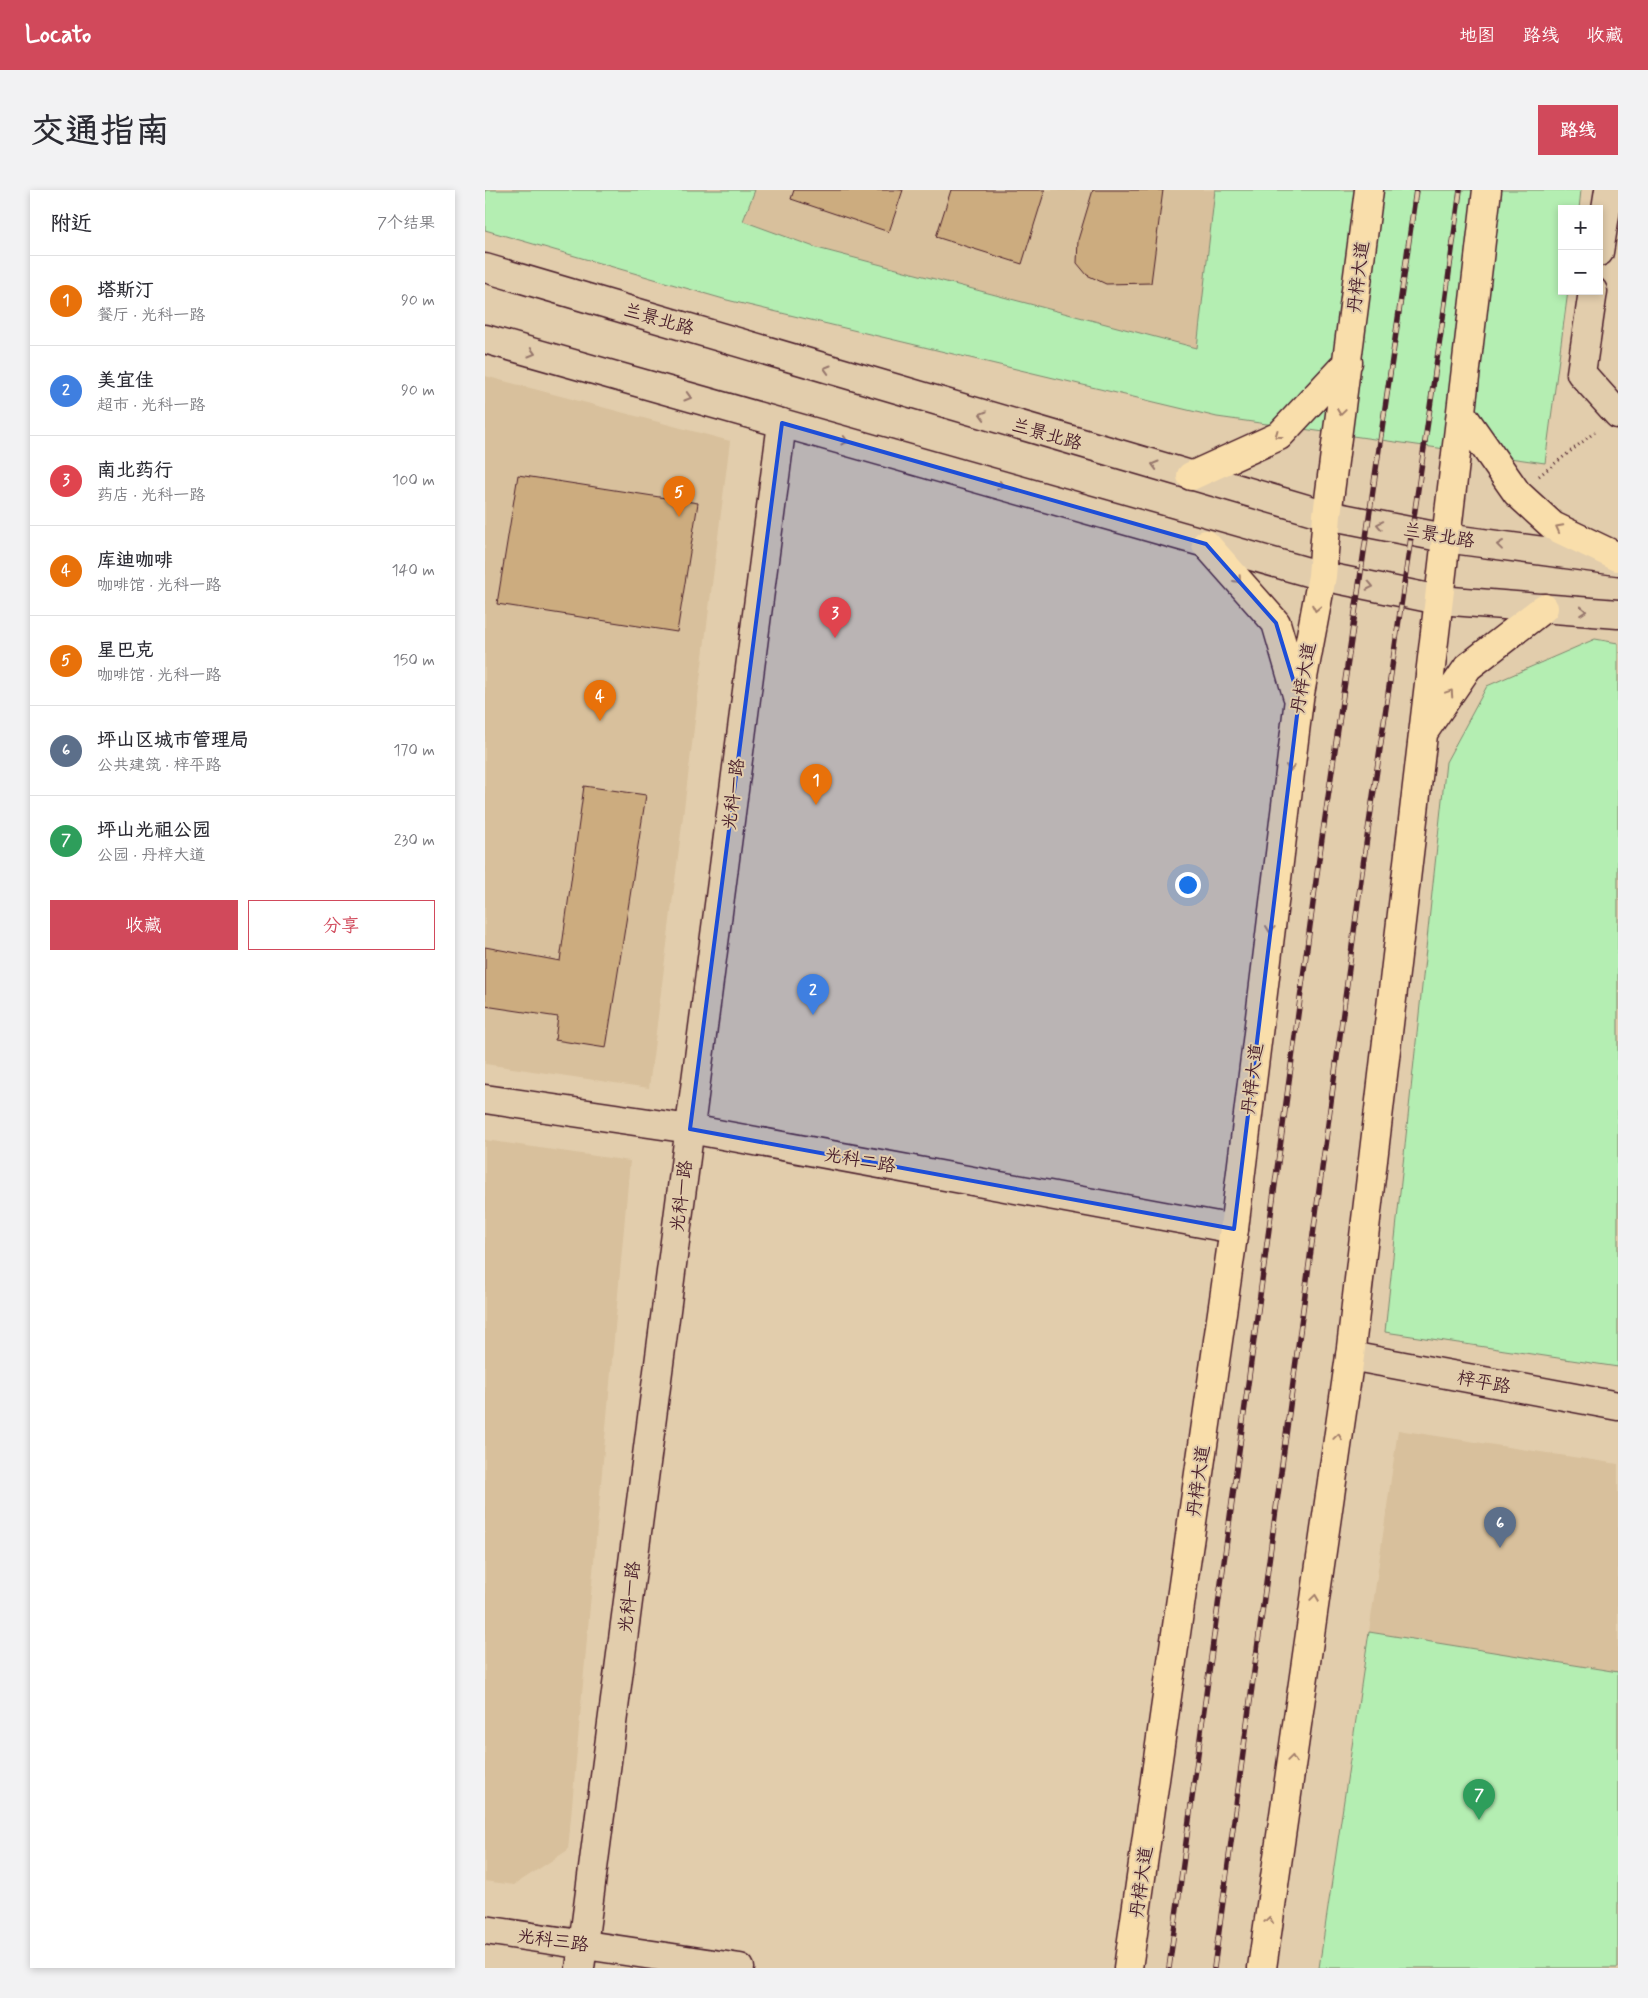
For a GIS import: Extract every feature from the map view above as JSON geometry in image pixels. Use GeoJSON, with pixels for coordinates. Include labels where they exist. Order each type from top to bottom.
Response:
{"type":"FeatureCollection","features":[{"type":"Feature","properties":{"kind":"main road","name":"丹梓大道"},"geometry":{"type":"LineString","coordinates":[[1128,1968],[1234,1229],[1299,699],[1322,576],[1327,515],[1369,190]]}},
{"type":"Feature","properties":{"kind":"main road"},"geometry":{"type":"LineString","coordinates":[[1262,1968],[1349,1356],[1487,190]]}},
{"type":"Feature","properties":{"kind":"main road"},"geometry":{"type":"LineString","coordinates":[[1191,476],[1279,436],[1348,362]]}},
{"type":"Feature","properties":{"kind":"main road"},"geometry":{"type":"LineString","coordinates":[[1461,413],[1517,493],[1553,526],[1618,557]]}},
{"type":"Feature","properties":{"kind":"main road"},"geometry":{"type":"LineString","coordinates":[[1205,544],[1276,623],[1299,699]]}},
{"type":"Feature","properties":{"kind":"main road"},"geometry":{"type":"LineString","coordinates":[[1423,734],[1467,667],[1544,608]]}},
{"type":"Feature","properties":{"kind":"street"},"geometry":{"type":"LineString","coordinates":[[1599,250],[1609,190]]}},
{"type":"Feature","properties":{"kind":"street","name":"兰景北路"},"geometry":{"type":"LineString","coordinates":[[485,268],[1327,515],[1445,538],[1618,561]]}},
{"type":"Feature","properties":{"kind":"street"},"geometry":{"type":"LineString","coordinates":[[1592,295],[1581,373],[1618,414]]}},
{"type":"Feature","properties":{"kind":"street"},"geometry":{"type":"LineString","coordinates":[[485,340],[1322,576],[1439,600],[1618,614]]}},
{"type":"Feature","properties":{"kind":"street","name":"光科一路"},"geometry":{"type":"LineString","coordinates":[[582,1956],[782,424]]}},
{"type":"Feature","properties":{"kind":"street","name":"光科二路"},"geometry":{"type":"LineString","coordinates":[[485,1099],[690,1129],[1234,1229]]}},
{"type":"Feature","properties":{"kind":"street","name":"梓平路"},"geometry":{"type":"LineString","coordinates":[[1349,1356],[1618,1406]]}},
{"type":"Feature","properties":{"kind":"street","name":"光科三路"},"geometry":{"type":"LineString","coordinates":[[485,1930],[582,1956],[741,1968]]}},
{"type":"Feature","properties":{"kind":"path"},"geometry":{"type":"LineString","coordinates":[[1517,493],[1618,414]]}},
{"type":"Feature","properties":{"kind":"highlighted area"},"geometry":{"type":"Polygon","coordinates":[[[782,423],[1206,544],[1276,623],[1299,699],[1234,1229],[690,1129],[782,423]]]}},
{"type":"Feature","properties":{"kind":"shaded area"},"geometry":{"type":"Polygon","coordinates":[[[755,190],[1215,190],[1197,348],[817,248],[743,221],[755,190]]]}},
{"type":"Feature","properties":{"kind":"shaded area"},"geometry":{"type":"Polygon","coordinates":[[[485,376],[730,441],[649,1088],[485,1064],[485,376]]]}},
{"type":"Feature","properties":{"kind":"shaded area"},"geometry":{"type":"Polygon","coordinates":[[[485,1140],[630,1161],[568,1850],[514,1885],[485,1881],[485,1140]]]}},
{"type":"Feature","properties":{"kind":"shaded area"},"geometry":{"type":"Polygon","coordinates":[[[1398,1430],[1618,1464],[1618,1672],[1369,1632],[1398,1430]]]}},
{"type":"Feature","properties":{"kind":"green space"},"geometry":{"type":"Polygon","coordinates":[[[485,190],[755,190],[743,221],[817,248],[1197,348],[1215,190],[1581,190],[1579,205],[1558,205],[1558,295],[1567,295],[1545,463],[1217,417],[727,300],[485,230],[485,190]]]}},
{"type":"Feature","properties":{"kind":"green space"},"geometry":{"type":"Polygon","coordinates":[[[1595,639],[1618,643],[1618,1367],[1385,1332],[1446,762],[1487,686],[1595,639]]]}},
{"type":"Feature","properties":{"kind":"green space"},"geometry":{"type":"Polygon","coordinates":[[[1369,1632],[1618,1672],[1618,1968],[1319,1968],[1369,1632]]]}},
{"type":"Feature","properties":{"kind":"building"},"geometry":{"type":"Polygon","coordinates":[[[794,190],[903,190],[889,232],[791,199],[794,190]]]}},
{"type":"Feature","properties":{"kind":"building"},"geometry":{"type":"Polygon","coordinates":[[[951,190],[1045,190],[1022,264],[936,237],[951,190]]]}},
{"type":"Feature","properties":{"kind":"building"},"geometry":{"type":"Polygon","coordinates":[[[1093,190],[1163,190],[1151,283],[1106,284],[1087,275],[1077,263],[1078,240],[1093,190]]]}},
{"type":"Feature","properties":{"kind":"building"},"geometry":{"type":"Polygon","coordinates":[[[518,475],[698,503],[677,632],[497,604],[518,475]]]}},
{"type":"Feature","properties":{"kind":"building"},"geometry":{"type":"Polygon","coordinates":[[[584,786],[646,795],[606,1048],[555,1040],[558,1017],[485,1006],[485,947],[560,961],[584,786]]]}},
{"type":"Feature","properties":{"kind":"railway"},"geometry":{"type":"LineString","coordinates":[[1169,1968],[1319,859],[1416,190]]}},
{"type":"Feature","properties":{"kind":"railway"},"geometry":{"type":"LineString","coordinates":[[1214,1968],[1363,865],[1460,190]]}},
{"type":"Feature","properties":{"kind":"place","name":"星巴克"},"geometry":{"type":"Point","coordinates":[679,517]}},
{"type":"Feature","properties":{"kind":"place","name":"南北药行"},"geometry":{"type":"Point","coordinates":[835,638]}},
{"type":"Feature","properties":{"kind":"place","name":"库迪咖啡"},"geometry":{"type":"Point","coordinates":[600,721]}},
{"type":"Feature","properties":{"kind":"place","name":"塔斯汀"},"geometry":{"type":"Point","coordinates":[816,805]}},
{"type":"Feature","properties":{"kind":"place","name":"美宜佳"},"geometry":{"type":"Point","coordinates":[813,1015]}},
{"type":"Feature","properties":{"kind":"place","name":"坪山区城市管理局"},"geometry":{"type":"Point","coordinates":[1500,1548]}},
{"type":"Feature","properties":{"kind":"place","name":"坪山光祖公园"},"geometry":{"type":"Point","coordinates":[1479,1820]}}]}
